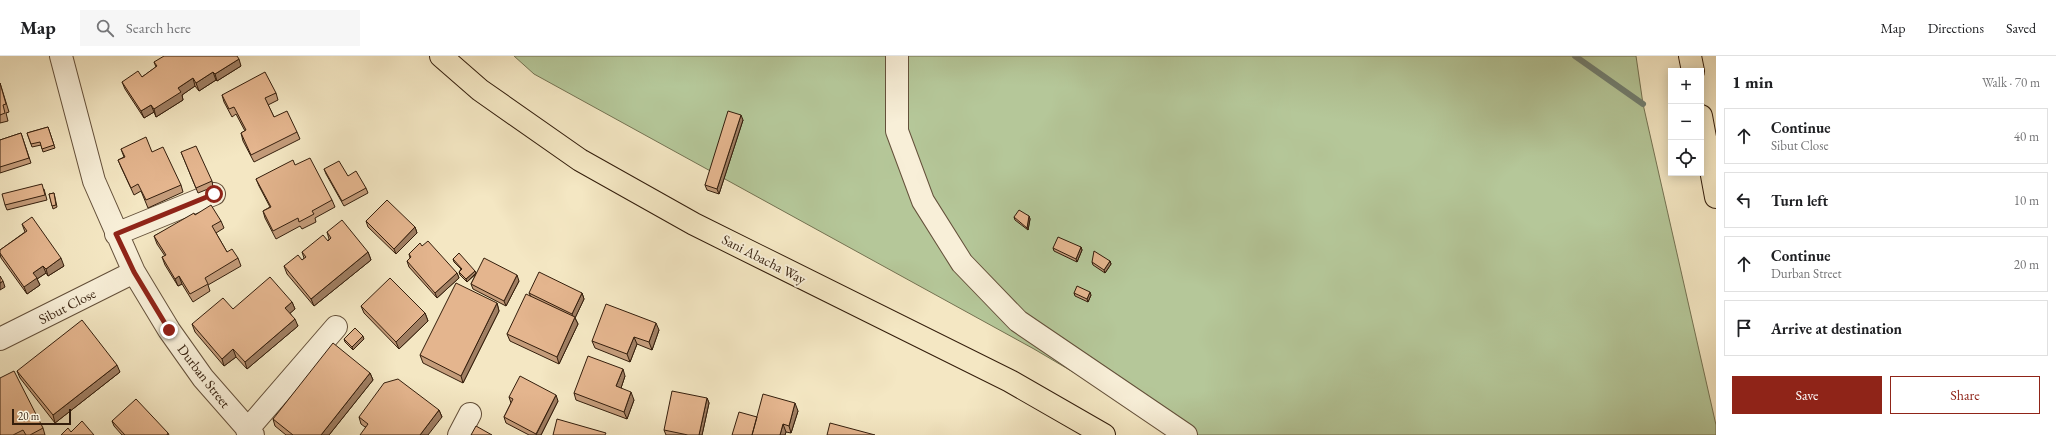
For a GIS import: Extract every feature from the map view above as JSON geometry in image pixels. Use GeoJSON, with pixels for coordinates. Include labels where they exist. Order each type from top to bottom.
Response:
{"type":"FeatureCollection","features":[{"type":"Feature","properties":{"kind":"highway","name":"Sani Abacha Way"},"geometry":{"type":"LineString","coordinates":[[441,56],[480,90],[580,160],[701,227],[1010,381],[1104,435]]}},
{"type":"Feature","properties":{"kind":"highway"},"geometry":{"type":"LineString","coordinates":[[1690,56],[1692,68]]}},
{"type":"Feature","properties":{"kind":"highway"},"geometry":{"type":"LineString","coordinates":[[1704,132],[1716,197]]}},
{"type":"Feature","properties":{"kind":"street","name":"Durban Street"},"geometry":{"type":"LineString","coordinates":[[62,56],[94,181],[134,272],[169,330],[199,372],[250,432]]}},
{"type":"Feature","properties":{"kind":"street"},"geometry":{"type":"LineString","coordinates":[[897,56],[897,131],[923,201],[962,263],[1018,321],[1186,435]]}},
{"type":"Feature","properties":{"kind":"street"},"geometry":{"type":"LineString","coordinates":[[116,234],[214,194]]}},
{"type":"Feature","properties":{"kind":"street","name":"Sibut Close"},"geometry":{"type":"LineString","coordinates":[[0,339],[134,272]]}},
{"type":"Feature","properties":{"kind":"street"},"geometry":{"type":"LineString","coordinates":[[250,432],[336,327]]}},
{"type":"Feature","properties":{"kind":"street"},"geometry":{"type":"LineString","coordinates":[[459,435],[470,414]]}},
{"type":"Feature","properties":{"kind":"green space"},"geometry":{"type":"Polygon","coordinates":[[[514,56],[1636,56],[1643,104],[1716,425],[1716,435],[1180,435],[1034,349],[534,74],[514,56]]]}},
{"type":"Feature","properties":{"kind":"building"},"geometry":{"type":"Polygon","coordinates":[[[164,56],[237,56],[239,59],[215,74],[213,72],[196,83],[193,78],[178,88],[181,92],[154,109],[151,105],[141,111],[122,82],[138,71],[142,77],[157,66],[154,62],[164,56]]]}},
{"type":"Feature","properties":{"kind":"building"},"geometry":{"type":"Polygon","coordinates":[[[265,72],[276,93],[265,98],[274,117],[287,111],[297,132],[251,155],[241,133],[246,130],[234,107],[229,109],[222,95],[265,72]]]}},
{"type":"Feature","properties":{"kind":"building"},"geometry":{"type":"Polygon","coordinates":[[[0,83],[6,104],[3,105],[5,113],[0,115],[0,83]]]}},
{"type":"Feature","properties":{"kind":"building"},"geometry":{"type":"Polygon","coordinates":[[[728,111],[741,115],[717,189],[705,185],[728,111]]]}},
{"type":"Feature","properties":{"kind":"building"},"geometry":{"type":"Polygon","coordinates":[[[48,127],[54,145],[42,149],[40,142],[31,144],[27,133],[48,127]]]}},
{"type":"Feature","properties":{"kind":"building"},"geometry":{"type":"Polygon","coordinates":[[[21,133],[29,158],[0,167],[0,140],[21,133]]]}},
{"type":"Feature","properties":{"kind":"building"},"geometry":{"type":"Polygon","coordinates":[[[146,137],[152,152],[163,147],[181,185],[146,200],[138,184],[131,188],[118,160],[125,157],[121,149],[146,137]]]}},
{"type":"Feature","properties":{"kind":"building"},"geometry":{"type":"Polygon","coordinates":[[[196,146],[212,181],[196,188],[181,152],[196,146]]]}},
{"type":"Feature","properties":{"kind":"building"},"geometry":{"type":"Polygon","coordinates":[[[310,158],[332,200],[312,211],[314,214],[299,222],[298,218],[273,231],[263,211],[271,207],[256,179],[293,160],[295,165],[310,158]]]}},
{"type":"Feature","properties":{"kind":"building"},"geometry":{"type":"Polygon","coordinates":[[[339,161],[348,176],[356,171],[366,188],[342,201],[324,169],[339,161]]]}},
{"type":"Feature","properties":{"kind":"building"},"geometry":{"type":"Polygon","coordinates":[[[42,184],[45,195],[5,205],[2,194],[42,184]]]}},
{"type":"Feature","properties":{"kind":"building"},"geometry":{"type":"Polygon","coordinates":[[[54,193],[56,205],[52,206],[49,194],[54,193]]]}},
{"type":"Feature","properties":{"kind":"building"},"geometry":{"type":"Polygon","coordinates":[[[387,200],[415,227],[394,249],[366,221],[387,200]]]}},
{"type":"Feature","properties":{"kind":"building"},"geometry":{"type":"Polygon","coordinates":[[[211,205],[221,221],[212,226],[227,252],[232,249],[238,258],[205,278],[208,284],[190,294],[179,276],[175,279],[162,257],[166,255],[154,236],[211,205]]]}},
{"type":"Feature","properties":{"kind":"building"},"geometry":{"type":"Polygon","coordinates":[[[1019,210],[1029,216],[1027,228],[1014,217],[1019,210]]]}},
{"type":"Feature","properties":{"kind":"building"},"geometry":{"type":"Polygon","coordinates":[[[32,217],[61,258],[46,269],[43,266],[33,273],[37,278],[24,287],[0,253],[0,250],[27,231],[22,224],[32,217]]]}},
{"type":"Feature","properties":{"kind":"building"},"geometry":{"type":"Polygon","coordinates":[[[342,220],[368,252],[311,299],[284,266],[298,255],[302,260],[306,257],[302,252],[323,235],[328,241],[331,238],[327,232],[342,220]]]}},
{"type":"Feature","properties":{"kind":"building"},"geometry":{"type":"Polygon","coordinates":[[[1058,237],[1081,247],[1076,259],[1053,248],[1058,237]]]}},
{"type":"Feature","properties":{"kind":"building"},"geometry":{"type":"Polygon","coordinates":[[[428,241],[457,273],[435,293],[407,261],[411,257],[409,254],[420,243],[422,246],[428,241]]]}},
{"type":"Feature","properties":{"kind":"building"},"geometry":{"type":"Polygon","coordinates":[[[1094,251],[1110,261],[1104,270],[1092,262],[1094,251]]]}},
{"type":"Feature","properties":{"kind":"building"},"geometry":{"type":"Polygon","coordinates":[[[459,253],[475,271],[466,279],[459,272],[462,269],[453,259],[459,253]]]}},
{"type":"Feature","properties":{"kind":"building"},"geometry":{"type":"Polygon","coordinates":[[[484,258],[517,275],[504,301],[471,284],[484,258]]]}},
{"type":"Feature","properties":{"kind":"building"},"geometry":{"type":"Polygon","coordinates":[[[539,272],[582,293],[572,314],[529,293],[539,272]]]}},
{"type":"Feature","properties":{"kind":"building"},"geometry":{"type":"Polygon","coordinates":[[[0,276],[3,281],[0,283],[0,276]]]}},
{"type":"Feature","properties":{"kind":"building"},"geometry":{"type":"Polygon","coordinates":[[[270,277],[292,302],[285,308],[295,319],[245,362],[233,349],[222,359],[192,324],[223,298],[233,309],[270,277]]]}},
{"type":"Feature","properties":{"kind":"building"},"geometry":{"type":"Polygon","coordinates":[[[390,278],[425,313],[396,342],[361,306],[390,278]]]}},
{"type":"Feature","properties":{"kind":"building"},"geometry":{"type":"Polygon","coordinates":[[[456,283],[497,303],[461,376],[420,355],[456,283]]]}},
{"type":"Feature","properties":{"kind":"building"},"geometry":{"type":"Polygon","coordinates":[[[1077,286],[1090,292],[1087,299],[1074,293],[1077,286]]]}},
{"type":"Feature","properties":{"kind":"building"},"geometry":{"type":"Polygon","coordinates":[[[526,294],[575,317],[557,357],[507,334],[526,294]]]}},
{"type":"Feature","properties":{"kind":"building"},"geometry":{"type":"Polygon","coordinates":[[[606,304],[656,323],[649,342],[634,337],[627,354],[592,341],[606,304]]]}},
{"type":"Feature","properties":{"kind":"building"},"geometry":{"type":"Polygon","coordinates":[[[82,320],[117,365],[53,415],[17,371],[82,320]]]}},
{"type":"Feature","properties":{"kind":"building"},"geometry":{"type":"Polygon","coordinates":[[[355,328],[363,336],[352,347],[344,339],[355,328]]]}},
{"type":"Feature","properties":{"kind":"building"},"geometry":{"type":"Polygon","coordinates":[[[333,343],[370,373],[321,435],[293,435],[273,419],[333,343]]]}},
{"type":"Feature","properties":{"kind":"building"},"geometry":{"type":"Polygon","coordinates":[[[588,356],[623,369],[616,386],[631,392],[624,412],[574,393],[588,356]]]}},
{"type":"Feature","properties":{"kind":"building"},"geometry":{"type":"Polygon","coordinates":[[[14,371],[43,428],[30,435],[26,435],[23,430],[13,435],[0,435],[0,378],[14,371]]]}},
{"type":"Feature","properties":{"kind":"building"},"geometry":{"type":"Polygon","coordinates":[[[520,376],[556,395],[536,434],[504,417],[513,399],[509,397],[520,376]]]}},
{"type":"Feature","properties":{"kind":"building"},"geometry":{"type":"Polygon","coordinates":[[[398,379],[439,410],[420,435],[360,435],[368,424],[359,417],[384,383],[398,379]]]}},
{"type":"Feature","properties":{"kind":"building"},"geometry":{"type":"Polygon","coordinates":[[[672,391],[707,398],[699,435],[688,435],[664,430],[672,391]]]}},
{"type":"Feature","properties":{"kind":"building"},"geometry":{"type":"Polygon","coordinates":[[[763,394],[795,403],[789,426],[783,424],[780,435],[752,435],[763,394]]]}},
{"type":"Feature","properties":{"kind":"building"},"geometry":{"type":"Polygon","coordinates":[[[136,399],[168,433],[167,435],[125,435],[112,421],[136,399]]]}},
{"type":"Feature","properties":{"kind":"building"},"geometry":{"type":"Polygon","coordinates":[[[739,412],[757,417],[752,435],[732,435],[739,412]]]}},
{"type":"Feature","properties":{"kind":"building"},"geometry":{"type":"Polygon","coordinates":[[[557,419],[606,433],[605,435],[553,435],[557,419]]]}},
{"type":"Feature","properties":{"kind":"building"},"geometry":{"type":"Polygon","coordinates":[[[82,421],[94,435],[61,435],[68,428],[71,432],[82,421]]]}},
{"type":"Feature","properties":{"kind":"building"},"geometry":{"type":"Polygon","coordinates":[[[830,423],[875,435],[827,435],[830,423]]]}},
{"type":"Feature","properties":{"kind":"building"},"geometry":{"type":"Polygon","coordinates":[[[476,426],[492,435],[471,435],[476,426]]]}},
{"type":"Feature","properties":{"kind":"waterway"},"geometry":{"type":"LineString","coordinates":[[1575,56],[1643,104]]}},
{"type":"Feature","properties":{"kind":"route"},"geometry":{"type":"LineString","coordinates":[[169,330],[134,272],[116,234],[214,194]]}}]}
